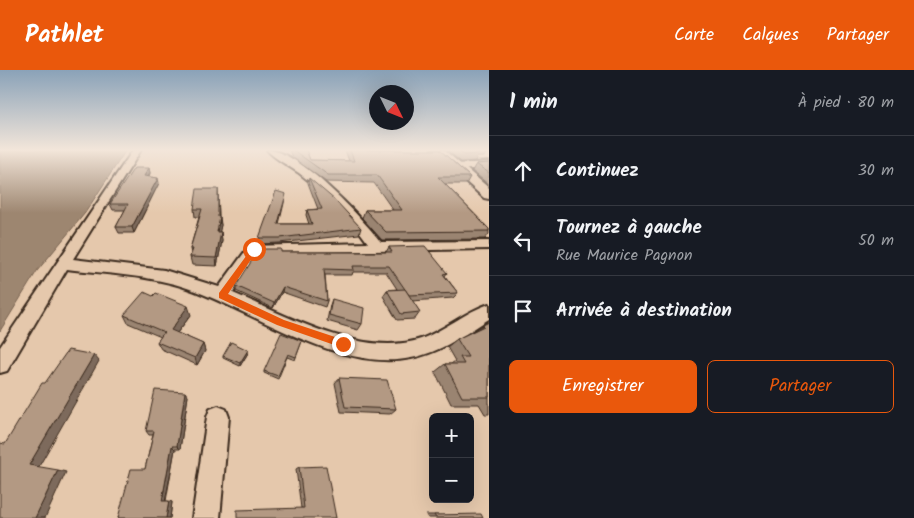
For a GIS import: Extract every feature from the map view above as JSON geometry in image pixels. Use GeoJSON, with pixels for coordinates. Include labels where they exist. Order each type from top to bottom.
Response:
{"type":"FeatureCollection","features":[{"type":"Feature","properties":{"kind":"main road"},"geometry":{"type":"LineString","coordinates":[[461,171],[489,195]]}},
{"type":"Feature","properties":{"kind":"street"},"geometry":{"type":"LineString","coordinates":[[0,364],[123,171]]}},
{"type":"Feature","properties":{"kind":"street"},"geometry":{"type":"LineString","coordinates":[[302,171],[339,200],[377,246]]}},
{"type":"Feature","properties":{"kind":"street"},"geometry":{"type":"LineString","coordinates":[[222,296],[254,249],[489,245]]}},
{"type":"Feature","properties":{"kind":"street"},"geometry":{"type":"LineString","coordinates":[[63,263],[174,277],[280,322],[343,344],[383,352],[404,352],[425,346],[489,311]]}},
{"type":"Feature","properties":{"kind":"street"},"geometry":{"type":"LineString","coordinates":[[206,518],[218,417]]}},
{"type":"Feature","properties":{"kind":"shaded area"},"geometry":{"type":"Polygon","coordinates":[[[0,171],[112,171],[85,213],[37,271],[0,331],[0,171]]]}},
{"type":"Feature","properties":{"kind":"building"},"geometry":{"type":"Polygon","coordinates":[[[132,171],[147,171],[144,176],[158,178],[132,227],[116,227],[128,204],[110,204],[132,171]]]}},
{"type":"Feature","properties":{"kind":"building"},"geometry":{"type":"Polygon","coordinates":[[[322,171],[463,171],[470,177],[438,177],[489,231],[386,232],[365,210],[402,210],[377,175],[328,175],[322,171]]]}},
{"type":"Feature","properties":{"kind":"building"},"geometry":{"type":"Polygon","coordinates":[[[309,178],[336,201],[361,228],[280,238],[259,238],[276,191],[286,194],[278,224],[312,224],[307,210],[322,209],[309,178]]]}},
{"type":"Feature","properties":{"kind":"building"},"geometry":{"type":"Polygon","coordinates":[[[197,189],[218,189],[218,217],[220,217],[217,232],[221,232],[216,258],[190,257],[193,249],[190,249],[202,209],[194,209],[197,189]]]}},
{"type":"Feature","properties":{"kind":"building"},"geometry":{"type":"Polygon","coordinates":[[[425,246],[447,273],[443,274],[458,293],[409,295],[389,266],[353,266],[354,270],[324,269],[327,301],[283,287],[274,303],[236,286],[259,249],[281,249],[281,252],[392,252],[389,247],[425,246]]]}},
{"type":"Feature","properties":{"kind":"building"},"geometry":{"type":"Polygon","coordinates":[[[405,289],[420,312],[401,314],[387,290],[405,289]]]}},
{"type":"Feature","properties":{"kind":"building"},"geometry":{"type":"Polygon","coordinates":[[[144,292],[153,296],[156,293],[188,306],[171,330],[203,344],[195,358],[157,342],[164,332],[124,315],[144,292]]]}},
{"type":"Feature","properties":{"kind":"building"},"geometry":{"type":"Polygon","coordinates":[[[332,299],[364,308],[362,324],[329,315],[332,299]]]}},
{"type":"Feature","properties":{"kind":"building"},"geometry":{"type":"Polygon","coordinates":[[[489,322],[489,397],[462,397],[445,364],[464,364],[460,357],[468,357],[457,339],[489,322]]]}},
{"type":"Feature","properties":{"kind":"building"},"geometry":{"type":"Polygon","coordinates":[[[281,333],[302,341],[296,357],[288,354],[278,376],[264,371],[281,333]]]}},
{"type":"Feature","properties":{"kind":"building"},"geometry":{"type":"Polygon","coordinates":[[[231,342],[248,350],[240,363],[223,356],[231,342]]]}},
{"type":"Feature","properties":{"kind":"building"},"geometry":{"type":"Polygon","coordinates":[[[68,350],[94,355],[29,465],[58,470],[35,518],[0,518],[0,443],[5,444],[42,383],[45,383],[68,350]]]}},
{"type":"Feature","properties":{"kind":"building"},"geometry":{"type":"Polygon","coordinates":[[[339,378],[387,380],[396,409],[345,407],[339,378]]]}},
{"type":"Feature","properties":{"kind":"building"},"geometry":{"type":"Polygon","coordinates":[[[155,390],[185,392],[177,446],[172,446],[162,501],[169,501],[166,518],[118,518],[131,469],[145,469],[154,431],[146,431],[155,390]]]}},
{"type":"Feature","properties":{"kind":"building"},"geometry":{"type":"Polygon","coordinates":[[[326,466],[336,518],[237,518],[237,510],[304,508],[299,467],[326,466]]]}},
{"type":"Feature","properties":{"kind":"building"},"geometry":{"type":"Polygon","coordinates":[[[481,514],[483,518],[436,518],[434,515],[481,514]]]}},
{"type":"Feature","properties":{"kind":"route"},"geometry":{"type":"LineString","coordinates":[[254,249],[222,296],[280,322],[343,344]]}}]}
